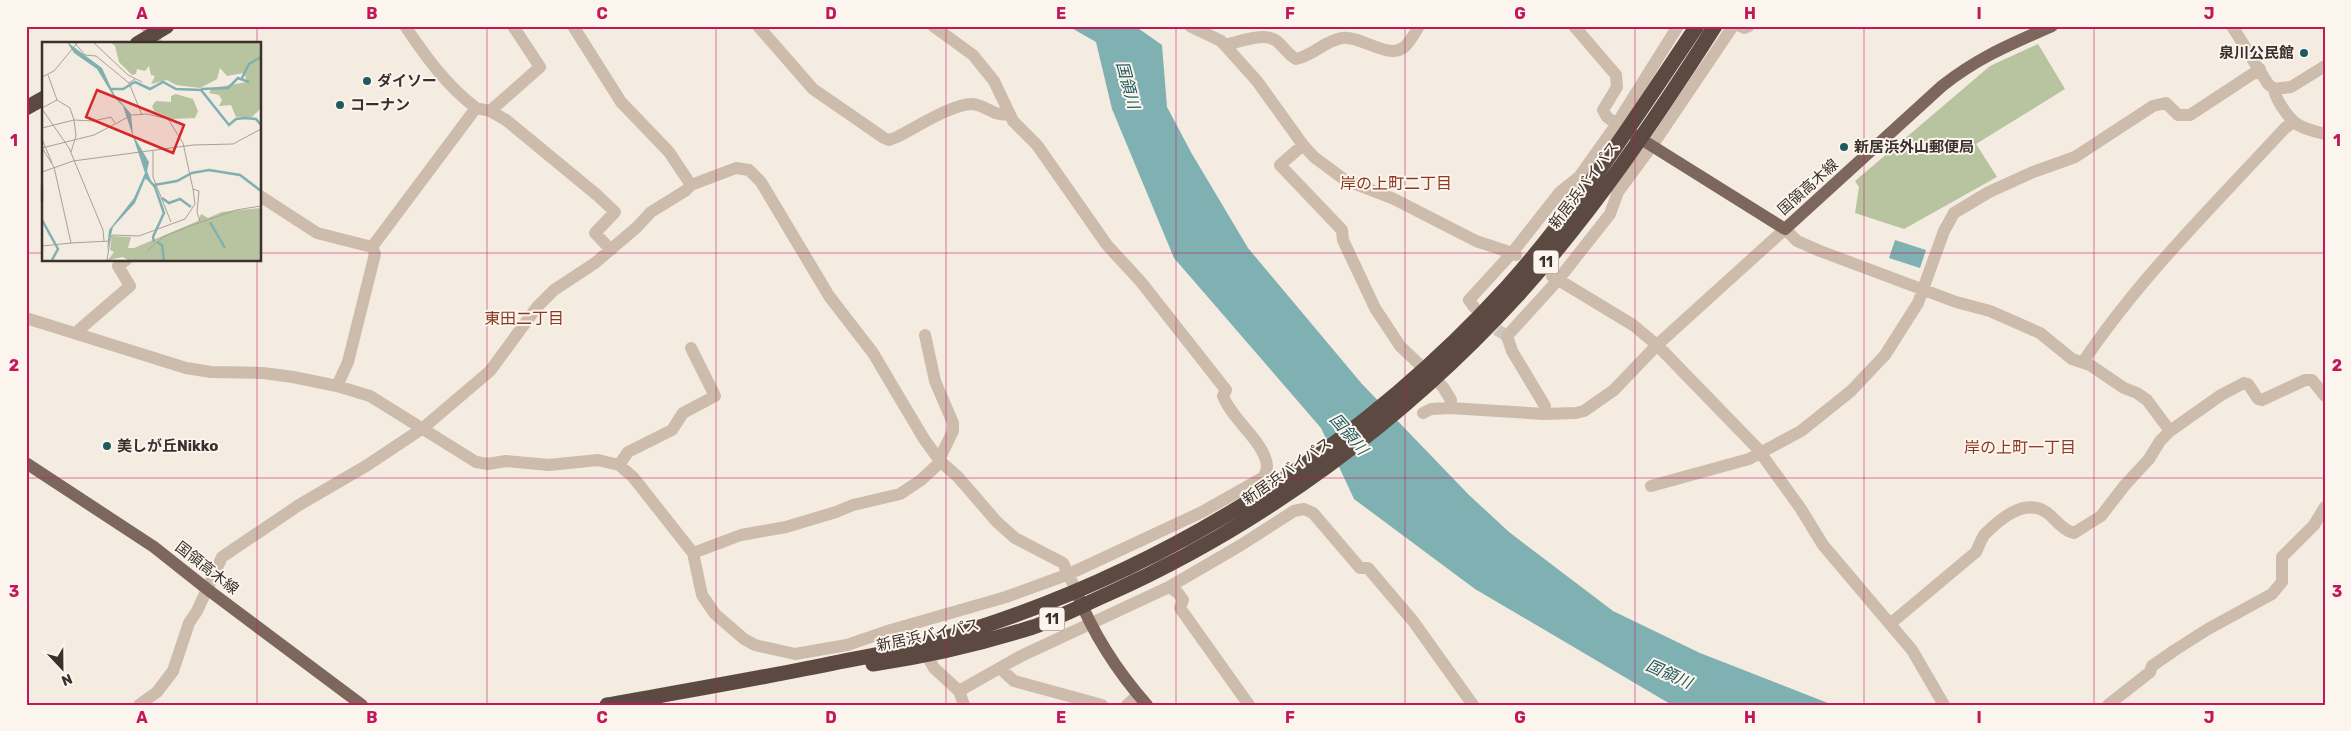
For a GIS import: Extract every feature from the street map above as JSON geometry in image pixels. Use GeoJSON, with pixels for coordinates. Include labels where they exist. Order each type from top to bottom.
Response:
{"type":"FeatureCollection","features":[{"type":"Feature","properties":{"kind":"highway","name":"新居浜バイパス"},"geometry":{"type":"LineString","coordinates":[[1435,369],[1508,285],[1580,196],[1621,128],[1697,26]]}},
{"type":"Feature","properties":{"kind":"highway","name":"新居浜バイパス"},"geometry":{"type":"LineString","coordinates":[[607,705],[773,676],[836,670],[924,651],[979,644],[1036,626],[1082,606],[1140,580],[1204,545],[1299,477],[1375,429],[1435,369],[1518,295],[1646,143],[1715,26]]}},
{"type":"Feature","properties":{"kind":"highway"},"geometry":{"type":"LineString","coordinates":[[140,42],[156,32]]}},
{"type":"Feature","properties":{"kind":"highway"},"geometry":{"type":"LineString","coordinates":[[26,108],[42,99]]}},
{"type":"Feature","properties":{"kind":"highway","name":"新居浜バイパス"},"geometry":{"type":"LineString","coordinates":[[924,651],[1076,590],[1208,526],[1299,477]]}},
{"type":"Feature","properties":{"kind":"main road","name":"国領高木線"},"geometry":{"type":"LineString","coordinates":[[1621,128],[1785,229],[1942,86],[1967,66],[2000,48],[2052,26]]}},
{"type":"Feature","properties":{"kind":"main road","name":"国領高木線"},"geometry":{"type":"LineString","coordinates":[[26,463],[154,547],[362,705]]}},
{"type":"Feature","properties":{"kind":"main road"},"geometry":{"type":"LineString","coordinates":[[1076,590],[1090,623],[1116,668],[1147,705]]}},
{"type":"Feature","properties":{"kind":"street"},"geometry":{"type":"LineString","coordinates":[[405,26],[433,67],[452,88],[476,108],[490,110],[506,120],[615,212],[595,233],[611,250]]}},
{"type":"Feature","properties":{"kind":"street"},"geometry":{"type":"LineString","coordinates":[[490,110],[540,67],[513,26]]}},
{"type":"Feature","properties":{"kind":"street"},"geometry":{"type":"LineString","coordinates":[[573,26],[621,102],[669,152],[691,185]]}},
{"type":"Feature","properties":{"kind":"street"},"geometry":{"type":"LineString","coordinates":[[758,26],[814,89],[889,140],[941,114],[970,104],[979,105],[992,113],[1009,114]]}},
{"type":"Feature","properties":{"kind":"street"},"geometry":{"type":"LineString","coordinates":[[26,318],[186,368],[212,372],[271,374],[337,386],[370,396],[476,462],[488,464],[506,461],[549,465],[598,460],[619,465],[633,477],[693,553],[702,595],[715,614],[744,639],[755,645],[795,654],[847,645],[891,630],[1006,597],[1069,574],[1202,512],[1264,477],[1267,466],[1262,451],[1227,406],[1223,396],[1226,390],[1141,282],[1107,245],[1037,145],[1009,114],[994,81],[973,55],[933,26]]}},
{"type":"Feature","properties":{"kind":"street"},"geometry":{"type":"LineString","coordinates":[[1190,26],[1210,34],[1225,45],[1257,81],[1303,145],[1314,157],[1345,180],[1394,199],[1476,241],[1514,254]]}},
{"type":"Feature","properties":{"kind":"street"},"geometry":{"type":"LineString","coordinates":[[1225,45],[1264,36],[1278,41],[1289,55],[1296,59],[1315,52],[1341,38],[1351,38],[1378,48],[1396,51],[1404,48],[1419,26]]}},
{"type":"Feature","properties":{"kind":"street"},"geometry":{"type":"LineString","coordinates":[[1574,26],[1616,75],[1617,87],[1603,110],[1607,117],[1621,128]]}},
{"type":"Feature","properties":{"kind":"street"},"geometry":{"type":"LineString","coordinates":[[1474,307],[1469,300],[1514,254],[1560,192],[1579,177],[1621,128],[1678,26]]}},
{"type":"Feature","properties":{"kind":"street"},"geometry":{"type":"LineString","coordinates":[[1544,414],[1545,406],[1512,351],[1507,336],[1610,214],[1618,192],[1646,143],[1733,26]]}},
{"type":"Feature","properties":{"kind":"street"},"geometry":{"type":"LineString","coordinates":[[1740,26],[1744,28],[1749,26]]}},
{"type":"Feature","properties":{"kind":"street"},"geometry":{"type":"LineString","coordinates":[[2232,26],[2268,84],[2274,88],[2291,87],[2325,66]]}},
{"type":"Feature","properties":{"kind":"street"},"geometry":{"type":"LineString","coordinates":[[1651,486],[1761,454],[1801,432],[1851,391],[1885,355],[1913,311],[1924,289],[1944,232],[1954,213],[1989,192],[2033,172],[2075,157],[2153,106],[2166,103],[2178,114],[2190,115],[2260,69]]}},
{"type":"Feature","properties":{"kind":"street"},"geometry":{"type":"LineString","coordinates":[[2274,88],[2275,95],[2292,123],[2304,129],[2325,134]]}},
{"type":"Feature","properties":{"kind":"street"},"geometry":{"type":"LineString","coordinates":[[372,247],[476,108]]}},
{"type":"Feature","properties":{"kind":"street"},"geometry":{"type":"LineString","coordinates":[[2083,362],[2109,324],[2180,239],[2284,128],[2292,123]]}},
{"type":"Feature","properties":{"kind":"street"},"geometry":{"type":"LineString","coordinates":[[1303,145],[1280,165],[1342,230],[1343,240],[1375,308],[1400,346],[1443,387],[1451,400],[1450,408]]}},
{"type":"Feature","properties":{"kind":"street"},"geometry":{"type":"LineString","coordinates":[[139,705],[157,692],[173,671],[188,623],[197,611],[222,557],[299,506],[366,466],[424,428],[490,371],[537,307],[554,290],[595,263],[651,212],[685,192],[691,185],[736,168],[749,170],[761,182],[829,296],[873,353],[924,439],[940,461],[958,477],[997,522],[1015,538],[1063,563],[1076,590]]}},
{"type":"Feature","properties":{"kind":"street"},"geometry":{"type":"LineString","coordinates":[[261,197],[317,232],[372,247]]}},
{"type":"Feature","properties":{"kind":"street"},"geometry":{"type":"LineString","coordinates":[[1423,413],[1431,409],[1450,408],[1544,414],[1576,413],[1591,406],[1614,390],[1657,345],[1785,229],[1797,241],[1812,248],[1956,302],[2017,322],[2040,333],[2072,359],[2083,362],[2124,388],[2142,396],[2170,431]]}},
{"type":"Feature","properties":{"kind":"street"},"geometry":{"type":"LineString","coordinates":[[337,386],[348,362],[375,254],[372,247]]}},
{"type":"Feature","properties":{"kind":"street"},"geometry":{"type":"LineString","coordinates":[[77,334],[130,286],[118,266],[125,261]]}},
{"type":"Feature","properties":{"kind":"street"},"geometry":{"type":"LineString","coordinates":[[1555,278],[1633,325],[1657,345],[1761,454],[1802,509],[1823,545],[1912,650],[1944,705]]}},
{"type":"Feature","properties":{"kind":"street"},"geometry":{"type":"LineString","coordinates":[[693,553],[741,535],[786,527],[836,512],[853,504],[900,494],[921,480],[940,461],[953,431],[953,423],[935,381],[925,335]]}},
{"type":"Feature","properties":{"kind":"street"},"geometry":{"type":"LineString","coordinates":[[619,465],[628,452],[672,430],[683,413],[715,396],[691,348]]}},
{"type":"Feature","properties":{"kind":"street"},"geometry":{"type":"LineString","coordinates":[[1890,624],[1976,552],[1984,535],[2020,508],[2034,507],[2046,512],[2068,531],[2074,533],[2101,516],[2125,485],[2149,460],[2160,441],[2170,431],[2221,395],[2244,383],[2248,384],[2258,399],[2262,400],[2305,380],[2312,380],[2325,396]]}},
{"type":"Feature","properties":{"kind":"street"},"geometry":{"type":"LineString","coordinates":[[2108,705],[2150,672],[2152,666],[2175,650],[2208,629],[2272,594],[2282,582],[2282,557],[2314,525],[2325,507]]}},
{"type":"Feature","properties":{"kind":"street"},"geometry":{"type":"LineString","coordinates":[[959,691],[1000,668],[1090,623],[1144,601],[1241,545],[1294,511],[1304,509],[1313,513],[1360,568],[1368,568],[1413,621],[1473,705]]}},
{"type":"Feature","properties":{"kind":"street"},"geometry":{"type":"LineString","coordinates":[[1169,587],[1178,593],[1183,600],[1180,608],[1249,705]]}},
{"type":"Feature","properties":{"kind":"street"},"geometry":{"type":"LineString","coordinates":[[924,651],[934,668],[959,691],[964,705]]}},
{"type":"Feature","properties":{"kind":"street"},"geometry":{"type":"LineString","coordinates":[[1000,668],[1014,681],[1102,705]]}},
{"type":"Feature","properties":{"kind":"street"},"geometry":{"type":"LineString","coordinates":[[1127,705],[1138,694]]}},
{"type":"Feature","properties":{"kind":"green space"},"geometry":{"type":"Polygon","coordinates":[[[2038,44],[2065,89],[1976,144],[1997,177],[1904,229],[1855,213],[1859,187],[1855,181],[1990,66],[2038,44]]]}},
{"type":"Feature","properties":{"kind":"water","name":"国領川"},"geometry":{"type":"Polygon","coordinates":[[[1068,26],[1135,26],[1162,45],[1167,107],[1192,154],[1248,248],[1362,384],[1469,495],[1509,532],[1613,611],[1700,653],[1833,705],[1672,705],[1475,589],[1354,499],[1321,428],[1174,258],[1112,109],[1096,42],[1068,26]]]}},
{"type":"Feature","properties":{"kind":"water"},"geometry":{"type":"Polygon","coordinates":[[[1895,240],[1926,250],[1920,268],[1889,258],[1895,240]]]}},
{"type":"Feature","properties":{"kind":"tunnel"},"geometry":{"type":"LineString","coordinates":[[1484,317],[1507,336]]}},
{"type":"Feature","properties":{"kind":"place","name":"泉川公民館"},"geometry":{"type":"Point","coordinates":[2304,53]}},
{"type":"Feature","properties":{"kind":"place","name":"ダイソー"},"geometry":{"type":"Point","coordinates":[367,81]}},
{"type":"Feature","properties":{"kind":"place","name":"コーナン"},"geometry":{"type":"Point","coordinates":[340,105]}},
{"type":"Feature","properties":{"kind":"place","name":"新居浜外山郵便局"},"geometry":{"type":"Point","coordinates":[1844,147]}},
{"type":"Feature","properties":{"kind":"place","name":"美しが丘Nikko"},"geometry":{"type":"Point","coordinates":[107,446]}},
{"type":"Feature","properties":{"kind":"district","name":"岸の上町二丁目"},"geometry":{"type":"Point","coordinates":[1396,183]}},
{"type":"Feature","properties":{"kind":"district","name":"東田二丁目"},"geometry":{"type":"Point","coordinates":[524,318]}},
{"type":"Feature","properties":{"kind":"district","name":"岸の上町一丁目"},"geometry":{"type":"Point","coordinates":[2020,447]}}]}
